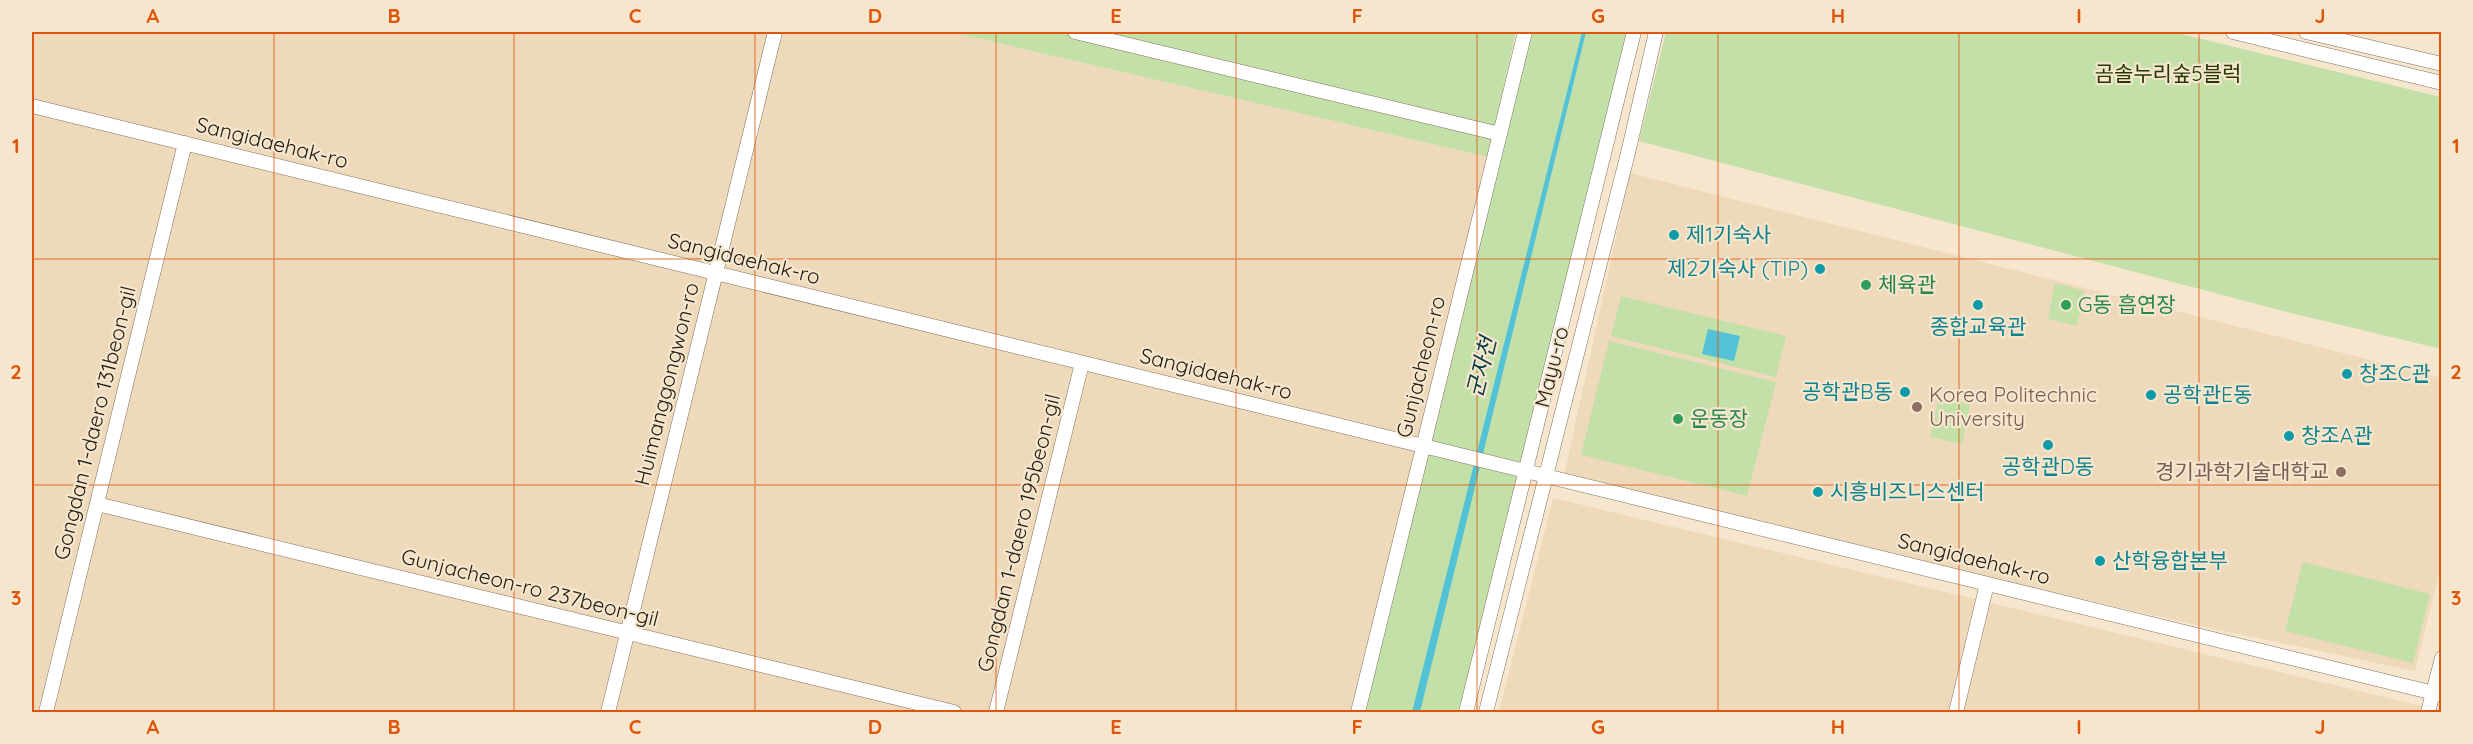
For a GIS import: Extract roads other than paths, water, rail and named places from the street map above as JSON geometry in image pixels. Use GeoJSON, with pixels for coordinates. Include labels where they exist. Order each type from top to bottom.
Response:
{"type":"FeatureCollection","features":[{"type":"Feature","properties":{"kind":"street","name":"Huimanggongwon-ro"},"geometry":{"type":"LineString","coordinates":[[608,712],[775,32]]}},
{"type":"Feature","properties":{"kind":"street"},"geometry":{"type":"LineString","coordinates":[[1075,32],[1500,134]]}},
{"type":"Feature","properties":{"kind":"street","name":"Gunjacheon-ro"},"geometry":{"type":"LineString","coordinates":[[1358,712],[1525,32]]}},
{"type":"Feature","properties":{"kind":"street","name":"Mayu-ro"},"geometry":{"type":"LineString","coordinates":[[1466,712],[1634,32]]}},
{"type":"Feature","properties":{"kind":"street","name":"Mayu-ro"},"geometry":{"type":"LineString","coordinates":[[1486,712],[1628,153],[1656,32]]}},
{"type":"Feature","properties":{"kind":"street"},"geometry":{"type":"LineString","coordinates":[[2233,32],[2442,83]]}},
{"type":"Feature","properties":{"kind":"street"},"geometry":{"type":"LineString","coordinates":[[2306,32],[2442,64]]}},
{"type":"Feature","properties":{"kind":"street","name":"Sangidaehak-ro"},"geometry":{"type":"LineString","coordinates":[[32,106],[2437,694]]}},
{"type":"Feature","properties":{"kind":"street","name":"Gongdan 1-daero 131beon-gil"},"geometry":{"type":"LineString","coordinates":[[46,712],[185,143]]}},
{"type":"Feature","properties":{"kind":"street","name":"Gongdan 1-daero 195beon-gil"},"geometry":{"type":"LineString","coordinates":[[996,712],[1082,363]]}},
{"type":"Feature","properties":{"kind":"street","name":"Gunjacheon-ro 237beon-gil"},"geometry":{"type":"LineString","coordinates":[[97,504],[954,712]]}},
{"type":"Feature","properties":{"kind":"street"},"geometry":{"type":"LineString","coordinates":[[1956,712],[1987,584]]}},
{"type":"Feature","properties":{"kind":"street"},"geometry":{"type":"LineString","coordinates":[[2428,712],[2437,694],[2442,658]]}},
{"type":"Feature","properties":{"kind":"water"},"geometry":{"type":"Polygon","coordinates":[[[1582,32],[1586,32],[1420,712],[1412,712],[1582,32]]]}},
{"type":"Feature","properties":{"kind":"water"},"geometry":{"type":"Polygon","coordinates":[[[1708,329],[1740,336],[1734,361],[1702,354],[1708,329]]]}},
{"type":"Feature","properties":{"kind":"place","name":"제1기숙사"},"geometry":{"type":"Point","coordinates":[1674,235]}},
{"type":"Feature","properties":{"kind":"place","name":"제2기숙사 (TIP)"},"geometry":{"type":"Point","coordinates":[1820,269]}},
{"type":"Feature","properties":{"kind":"place","name":"체육관"},"geometry":{"type":"Point","coordinates":[1866,285]}},
{"type":"Feature","properties":{"kind":"place","name":"종합교육관"},"geometry":{"type":"Point","coordinates":[1978,305]}},
{"type":"Feature","properties":{"kind":"place","name":"G동 흡연장"},"geometry":{"type":"Point","coordinates":[2066,305]}},
{"type":"Feature","properties":{"kind":"place","name":"창조C관"},"geometry":{"type":"Point","coordinates":[2347,374]}},
{"type":"Feature","properties":{"kind":"place","name":"공학관B동"},"geometry":{"type":"Point","coordinates":[1905,392]}},
{"type":"Feature","properties":{"kind":"place","name":"공학관E동"},"geometry":{"type":"Point","coordinates":[2151,395]}},
{"type":"Feature","properties":{"kind":"place","name":"Korea Politechnic University"},"geometry":{"type":"Point","coordinates":[1917,407]}},
{"type":"Feature","properties":{"kind":"place","name":"운동장"},"geometry":{"type":"Point","coordinates":[1678,419]}},
{"type":"Feature","properties":{"kind":"place","name":"창조A관"},"geometry":{"type":"Point","coordinates":[2289,436]}},
{"type":"Feature","properties":{"kind":"place","name":"공학관D동"},"geometry":{"type":"Point","coordinates":[2048,445]}},
{"type":"Feature","properties":{"kind":"place","name":"경기과학기술대학교"},"geometry":{"type":"Point","coordinates":[2341,472]}},
{"type":"Feature","properties":{"kind":"place","name":"시흥비즈니스센터"},"geometry":{"type":"Point","coordinates":[1818,492]}},
{"type":"Feature","properties":{"kind":"place","name":"산학융합본부"},"geometry":{"type":"Point","coordinates":[2100,561]}},
{"type":"Feature","properties":{"kind":"park label","name":"곰솔누리숲5블럭"},"geometry":{"type":"Point","coordinates":[2168,74]}},
{"type":"Feature","properties":{"kind":"water label","name":"군자천"},"geometry":{"type":"Point","coordinates":[1481,367]}}]}
